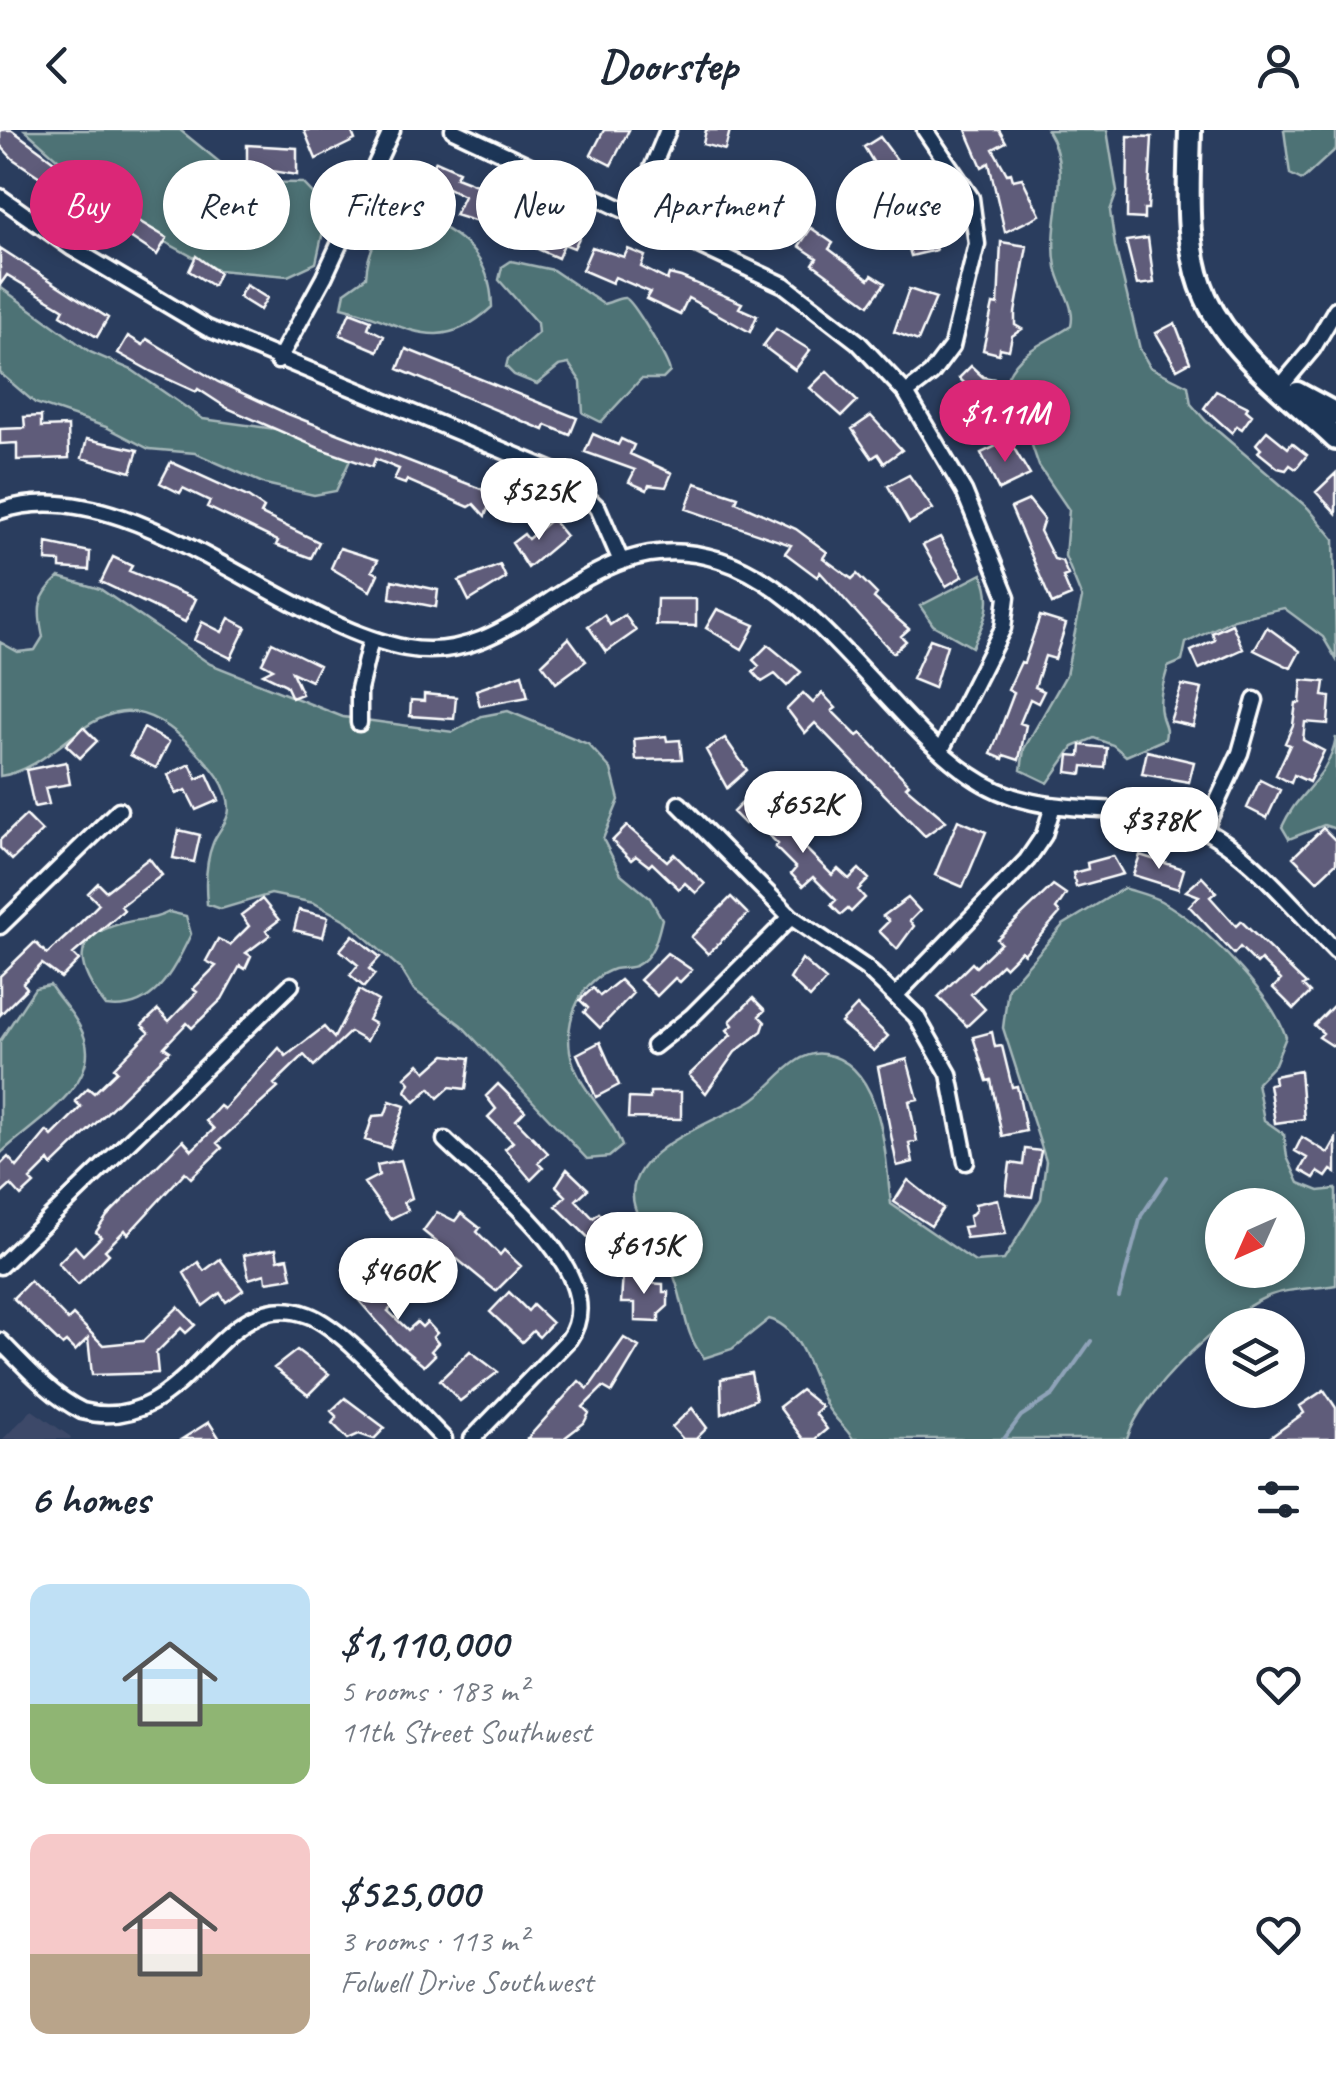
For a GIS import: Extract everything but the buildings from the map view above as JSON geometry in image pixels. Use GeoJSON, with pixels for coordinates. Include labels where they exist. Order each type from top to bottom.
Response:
{"type":"FeatureCollection","features":[{"type":"Feature","properties":{"kind":"street"},"geometry":{"type":"LineString","coordinates":[[278,361],[332,260],[392,130]]}},
{"type":"Feature","properties":{"kind":"street"},"geometry":{"type":"LineString","coordinates":[[453,130],[617,207]]}},
{"type":"Feature","properties":{"kind":"street"},"geometry":{"type":"LineString","coordinates":[[656,160],[668,130]]}},
{"type":"Feature","properties":{"kind":"street"},"geometry":{"type":"LineString","coordinates":[[906,393],[940,364],[952,346],[976,244],[971,198],[925,130]]}},
{"type":"Feature","properties":{"kind":"street"},"geometry":{"type":"LineString","coordinates":[[1190,130],[1193,240],[1204,296],[1237,346],[1336,438]]}},
{"type":"Feature","properties":{"kind":"street"},"geometry":{"type":"LineString","coordinates":[[0,197],[152,298],[278,361],[565,476],[598,508],[620,559]]}},
{"type":"Feature","properties":{"kind":"street"},"geometry":{"type":"LineString","coordinates":[[710,250],[784,285],[858,342],[906,393],[948,460],[1007,597],[1006,619],[940,750]]}},
{"type":"Feature","properties":{"kind":"street"},"geometry":{"type":"LineString","coordinates":[[1282,386],[1313,348],[1336,310]]}},
{"type":"Feature","properties":{"kind":"street"},"geometry":{"type":"LineString","coordinates":[[1282,386],[1336,414]]}},
{"type":"Feature","properties":{"kind":"street"},"geometry":{"type":"LineString","coordinates":[[0,511],[58,500],[100,509],[371,639],[428,651],[473,643],[620,559],[670,554],[714,558],[754,577],[812,622],[940,750],[997,791],[1052,808],[1144,813],[1204,830],[1251,867],[1336,951]]}},
{"type":"Feature","properties":{"kind":"street"},"geometry":{"type":"LineString","coordinates":[[359,723],[359,688],[371,639]]}},
{"type":"Feature","properties":{"kind":"street"},"geometry":{"type":"LineString","coordinates":[[1204,830],[1240,753],[1255,700]]}},
{"type":"Feature","properties":{"kind":"street"},"geometry":{"type":"LineString","coordinates":[[679,804],[790,917],[897,994],[942,1056],[966,1162]]}},
{"type":"Feature","properties":{"kind":"street"},"geometry":{"type":"LineString","coordinates":[[897,994],[1027,860],[1044,835],[1052,808]]}},
{"type":"Feature","properties":{"kind":"street"},"geometry":{"type":"LineString","coordinates":[[0,926],[119,810]]}},
{"type":"Feature","properties":{"kind":"street"},"geometry":{"type":"LineString","coordinates":[[654,1046],[692,1016],[790,917]]}},
{"type":"Feature","properties":{"kind":"street"},"geometry":{"type":"LineString","coordinates":[[0,1266],[291,985]]}},
{"type":"Feature","properties":{"kind":"street"},"geometry":{"type":"LineString","coordinates":[[445,1140],[555,1248],[570,1269],[580,1299],[579,1319],[569,1339],[472,1439]]}},
{"type":"Feature","properties":{"kind":"street"},"geometry":{"type":"LineString","coordinates":[[0,1341],[71,1404],[105,1420],[134,1422],[172,1400],[252,1322],[282,1312],[300,1312],[335,1332],[444,1439]]}},
{"type":"Feature","properties":{"kind":"shaded area"},"geometry":{"type":"Polygon","coordinates":[[[32,1410],[71,1437],[70,1439],[3,1439],[32,1410]]]}},
{"type":"Feature","properties":{"kind":"green space"},"geometry":{"type":"Polygon","coordinates":[[[25,130],[180,130],[217,160],[163,160],[163,241],[143,230],[143,160],[59,160],[25,130]]]}},
{"type":"Feature","properties":{"kind":"green space"},"geometry":{"type":"Polygon","coordinates":[[[1047,130],[1107,130],[1117,192],[1110,211],[1115,246],[1140,349],[1150,367],[1188,386],[1191,404],[1206,421],[1308,508],[1334,539],[1336,659],[1323,637],[1284,608],[1234,619],[1186,643],[1182,661],[1168,667],[1160,701],[1165,739],[1126,756],[1113,745],[1094,738],[1073,747],[1048,783],[1021,770],[1024,749],[1066,675],[1082,598],[1065,556],[1069,510],[1039,466],[1008,376],[1028,353],[1071,326],[1071,311],[1058,275],[1054,249],[1059,163],[1047,130]]]}},
{"type":"Feature","properties":{"kind":"green space"},"geometry":{"type":"Polygon","coordinates":[[[1284,130],[1336,130],[1336,149],[1302,180],[1290,174],[1284,130]]]}},
{"type":"Feature","properties":{"kind":"green space"},"geometry":{"type":"Polygon","coordinates":[[[290,183],[303,183],[310,190],[310,250],[319,250],[316,263],[288,276],[217,270],[180,250],[290,250],[290,183]]]}},
{"type":"Feature","properties":{"kind":"green space"},"geometry":{"type":"Polygon","coordinates":[[[456,236],[479,260],[486,274],[492,307],[472,323],[436,334],[418,332],[342,307],[345,292],[366,277],[372,250],[456,250],[456,236]]]}},
{"type":"Feature","properties":{"kind":"green space"},"geometry":{"type":"Polygon","coordinates":[[[511,261],[553,270],[603,304],[625,298],[650,332],[670,372],[663,379],[641,379],[601,422],[583,413],[581,382],[569,364],[559,366],[537,384],[514,375],[506,367],[508,359],[538,333],[537,323],[499,280],[502,267],[511,261]]]}},
{"type":"Feature","properties":{"kind":"green space"},"geometry":{"type":"Polygon","coordinates":[[[0,287],[90,352],[132,370],[203,419],[297,432],[351,458],[336,491],[314,495],[265,484],[195,453],[149,449],[106,427],[35,403],[0,373],[0,287]]]}},
{"type":"Feature","properties":{"kind":"green space"},"geometry":{"type":"Polygon","coordinates":[[[982,574],[988,602],[972,647],[933,625],[920,606],[982,574]]]}},
{"type":"Feature","properties":{"kind":"green space"},"geometry":{"type":"Polygon","coordinates":[[[59,577],[100,589],[210,664],[343,717],[453,732],[482,716],[508,711],[588,744],[611,769],[619,800],[603,839],[621,874],[650,898],[662,919],[648,957],[635,966],[602,974],[592,982],[578,1002],[570,1026],[573,1064],[622,1146],[609,1157],[587,1159],[461,1025],[414,990],[401,969],[347,921],[314,903],[271,894],[221,909],[207,904],[208,858],[227,818],[228,800],[212,769],[163,723],[136,713],[113,714],[91,724],[26,768],[0,776],[0,642],[18,652],[35,650],[43,637],[41,604],[46,591],[59,577]]]}},
{"type":"Feature","properties":{"kind":"green space"},"geometry":{"type":"Polygon","coordinates":[[[1336,737],[1336,829],[1324,825],[1289,839],[1282,827],[1320,775],[1336,737]]]}},
{"type":"Feature","properties":{"kind":"green space"},"geometry":{"type":"Polygon","coordinates":[[[1124,888],[1161,901],[1215,943],[1266,1000],[1286,1037],[1275,1064],[1257,1083],[1264,1120],[1284,1134],[1287,1157],[1299,1183],[1319,1191],[1336,1189],[1336,1285],[1274,1294],[1247,1308],[1205,1308],[1205,1340],[1149,1399],[1127,1439],[853,1439],[828,1408],[799,1344],[781,1324],[769,1319],[732,1349],[704,1358],[691,1337],[670,1267],[636,1212],[633,1193],[637,1177],[647,1162],[679,1137],[749,1102],[793,1064],[813,1054],[844,1061],[859,1075],[870,1094],[883,1139],[891,1204],[975,1262],[1004,1260],[1041,1199],[1046,1161],[1003,1028],[1008,988],[1063,925],[1124,888]]]}},
{"type":"Feature","properties":{"kind":"green space"},"geometry":{"type":"Polygon","coordinates":[[[169,912],[186,916],[191,934],[169,975],[137,1003],[106,1006],[84,968],[85,946],[105,929],[169,912]]]}},
{"type":"Feature","properties":{"kind":"green space"},"geometry":{"type":"Polygon","coordinates":[[[50,985],[82,1032],[87,1057],[82,1073],[59,1104],[0,1154],[0,1041],[35,988],[50,985]]]}},
{"type":"Feature","properties":{"kind":"waterway"},"geometry":{"type":"LineString","coordinates":[[1119,1297],[1141,1216],[1167,1177]]}},
{"type":"Feature","properties":{"kind":"waterway"},"geometry":{"type":"LineString","coordinates":[[1004,1439],[1021,1416],[1053,1395],[1091,1341]]}}]}
